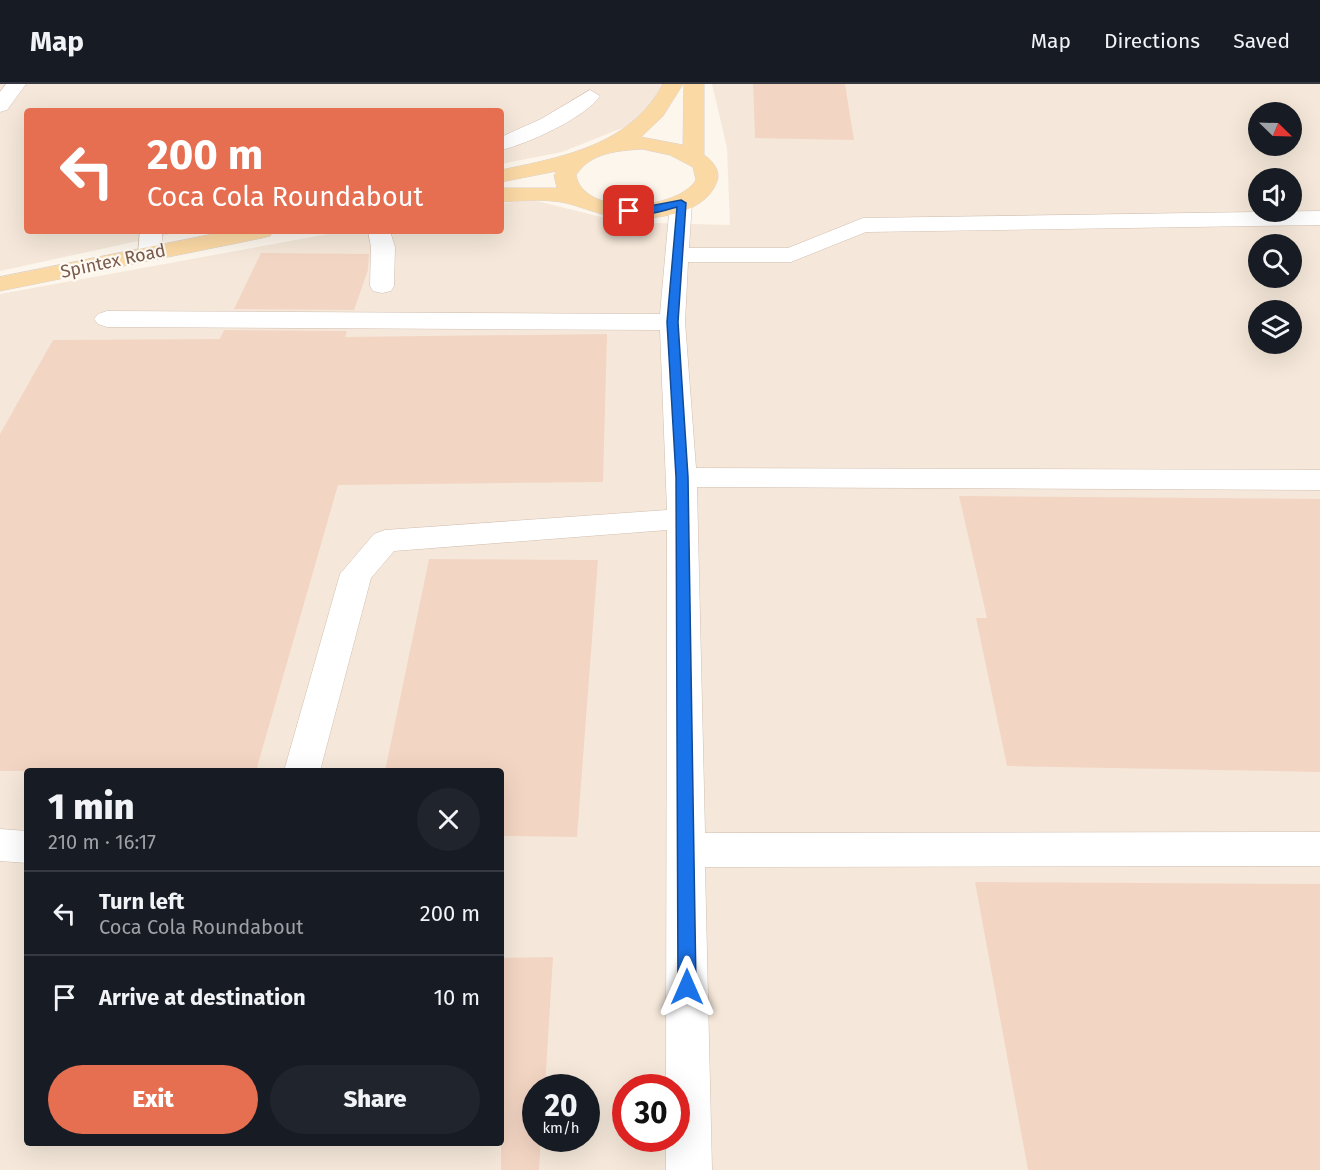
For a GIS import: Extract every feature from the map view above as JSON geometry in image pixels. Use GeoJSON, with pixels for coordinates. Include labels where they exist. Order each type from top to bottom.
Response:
{"type":"FeatureCollection","features":[{"type":"Feature","properties":{"kind":"main road"},"geometry":{"type":"LineString","coordinates":[[504,175],[572,162],[582,155],[629,137],[656,114],[673,84]]}},
{"type":"Feature","properties":{"kind":"main road"},"geometry":{"type":"LineString","coordinates":[[693,155],[694,84]]}},
{"type":"Feature","properties":{"kind":"main road"},"geometry":{"type":"LineString","coordinates":[[504,195],[552,194],[581,199],[602,208],[629,211],[657,210],[681,203],[700,193],[707,180],[705,167],[693,155],[670,146],[642,143],[613,144]]}},
{"type":"Feature","properties":{"kind":"main road"},"geometry":{"type":"LineString","coordinates":[[572,162],[565,175],[568,188],[581,199]]}},
{"type":"Feature","properties":{"kind":"main road","name":"Spintex Road"},"geometry":{"type":"LineString","coordinates":[[0,285],[151,242],[232,234]]}},
{"type":"Feature","properties":{"kind":"street"},"geometry":{"type":"LineString","coordinates":[[0,106],[16,84]]}},
{"type":"Feature","properties":{"kind":"street"},"geometry":{"type":"LineString","coordinates":[[504,143],[532,134],[551,124],[590,96]]}},
{"type":"Feature","properties":{"kind":"street"},"geometry":{"type":"LineString","coordinates":[[681,203],[672,322],[682,477],[688,1170]]}},
{"type":"Feature","properties":{"kind":"street"},"geometry":{"type":"LineString","coordinates":[[677,255],[791,255],[863,225],[1320,219]]}},
{"type":"Feature","properties":{"kind":"street"},"geometry":{"type":"LineString","coordinates":[[380,234],[383,247],[382,286]]}},
{"type":"Feature","properties":{"kind":"street"},"geometry":{"type":"LineString","coordinates":[[107,320],[672,322]]}},
{"type":"Feature","properties":{"kind":"street"},"geometry":{"type":"LineString","coordinates":[[682,477],[1320,480]]}},
{"type":"Feature","properties":{"kind":"street"},"geometry":{"type":"LineString","coordinates":[[303,768],[356,574],[385,541],[682,519]]}},
{"type":"Feature","properties":{"kind":"street"},"geometry":{"type":"LineString","coordinates":[[0,845],[24,847]]}},
{"type":"Feature","properties":{"kind":"street"},"geometry":{"type":"LineString","coordinates":[[686,850],[1320,849]]}},
{"type":"Feature","properties":{"kind":"shaded area"},"geometry":{"type":"Polygon","coordinates":[[[0,84],[670,84],[640,121],[562,152],[504,163],[504,108],[24,108],[24,234],[170,234],[0,271],[0,84]]]}},
{"type":"Feature","properties":{"kind":"shaded area"},"geometry":{"type":"Polygon","coordinates":[[[712,84],[1320,84],[1320,1170],[0,1170],[0,294],[329,234],[504,234],[504,203],[529,199],[621,222],[730,225],[727,148],[712,84]]]}},
{"type":"Feature","properties":{"kind":"building"},"geometry":{"type":"Polygon","coordinates":[[[753,84],[845,84],[854,140],[755,138],[753,84]]]}},
{"type":"Feature","properties":{"kind":"building"},"geometry":{"type":"Polygon","coordinates":[[[261,253],[369,254],[368,270],[354,310],[234,309],[261,253]]]}},
{"type":"Feature","properties":{"kind":"building"},"geometry":{"type":"Polygon","coordinates":[[[224,330],[347,331],[345,337],[607,334],[603,482],[338,485],[257,768],[24,768],[24,771],[0,771],[0,434],[53,340],[220,339],[224,330]]]}},
{"type":"Feature","properties":{"kind":"building"},"geometry":{"type":"Polygon","coordinates":[[[959,496],[1320,499],[1320,772],[1007,766],[976,618],[987,618],[959,496]]]}},
{"type":"Feature","properties":{"kind":"building"},"geometry":{"type":"Polygon","coordinates":[[[429,559],[598,560],[577,837],[504,836],[504,768],[386,768],[429,559]]]}},
{"type":"Feature","properties":{"kind":"building"},"geometry":{"type":"Polygon","coordinates":[[[975,882],[1320,884],[1320,1170],[1028,1170],[975,882]]]}},
{"type":"Feature","properties":{"kind":"building"},"geometry":{"type":"Polygon","coordinates":[[[553,957],[546,1074],[522,1074],[522,1152],[540,1152],[539,1170],[501,1170],[501,1146],[504,1146],[504,958],[553,957]]]}},
{"type":"Feature","properties":{"kind":"route"},"geometry":{"type":"LineString","coordinates":[[629,211],[657,210],[681,203],[672,322],[682,477],[687,987]]}}]}
